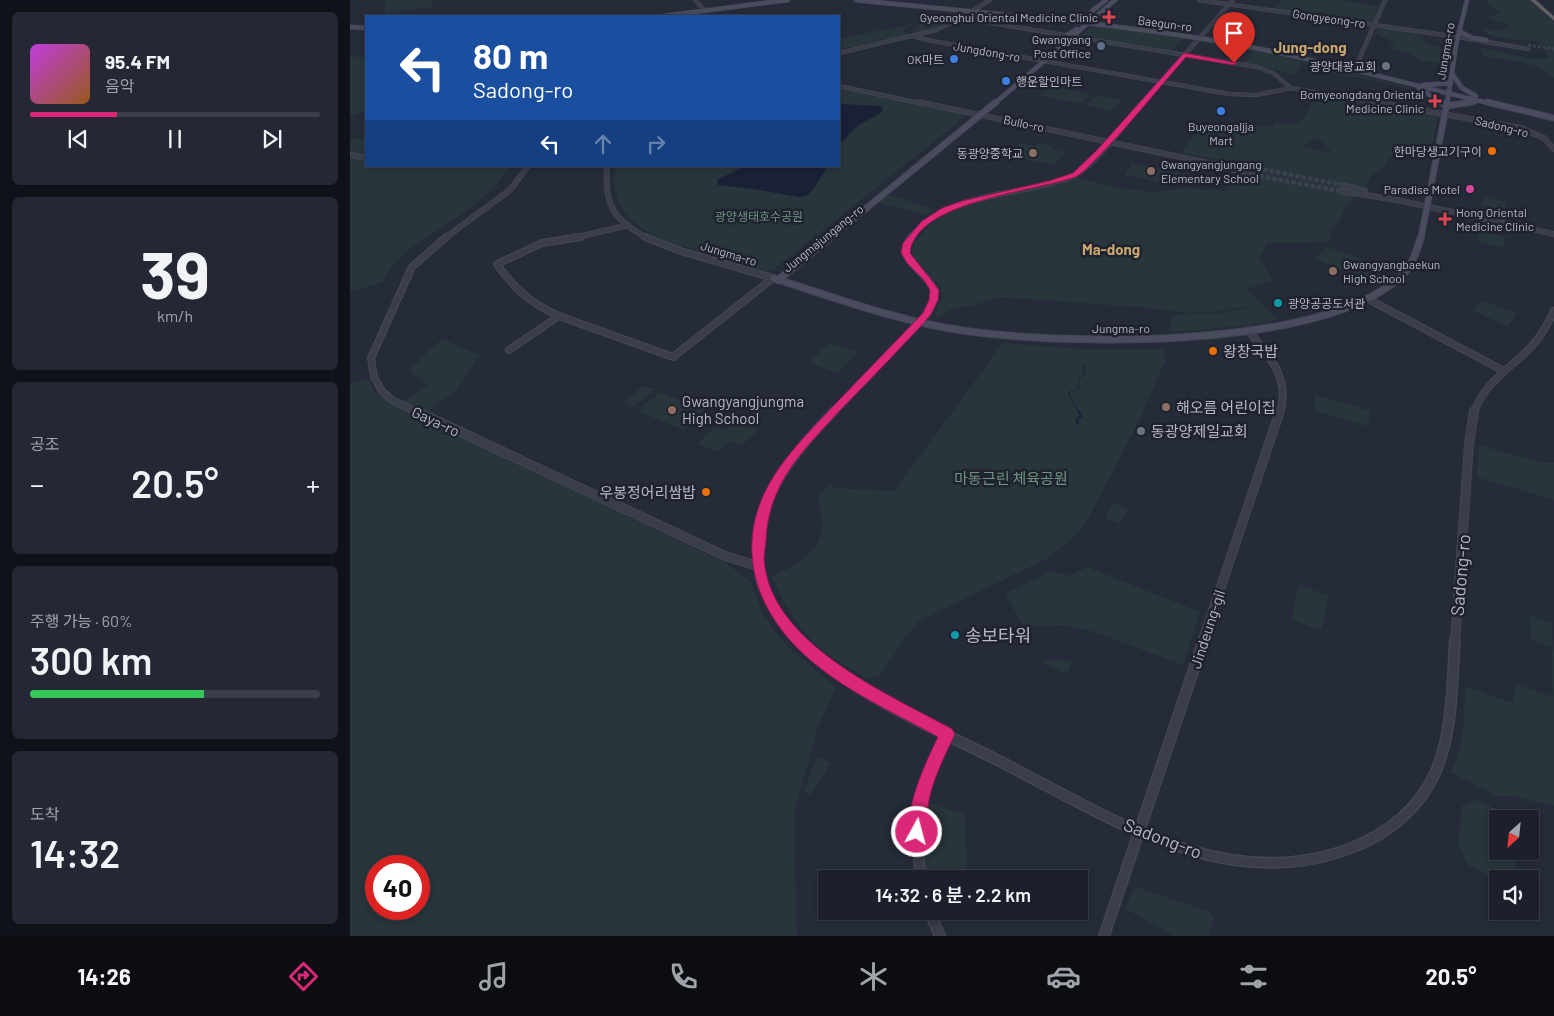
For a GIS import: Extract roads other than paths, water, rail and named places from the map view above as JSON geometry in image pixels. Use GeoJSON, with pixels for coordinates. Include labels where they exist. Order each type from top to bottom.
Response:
{"type":"FeatureCollection","features":[{"type":"Feature","properties":{"kind":"highway"},"geometry":{"type":"LineString","coordinates":[[1533,0],[1554,17]]}},
{"type":"Feature","properties":{"kind":"highway"},"geometry":{"type":"LineString","coordinates":[[1537,0],[1554,17]]}},
{"type":"Feature","properties":{"kind":"main road"},"geometry":{"type":"LineString","coordinates":[[671,15],[788,0]]}},
{"type":"Feature","properties":{"kind":"main road","name":"Baegun-ro"},"geometry":{"type":"LineString","coordinates":[[856,0],[1086,23],[1199,38],[1266,50],[1554,118]]}},
{"type":"Feature","properties":{"kind":"main road","name":"Jungmajungang-ro"},"geometry":{"type":"LineString","coordinates":[[775,279],[1044,60],[1086,23],[1108,0]]}},
{"type":"Feature","properties":{"kind":"main road","name":"Jungmajungang-ro"},"geometry":{"type":"LineString","coordinates":[[1070,36],[1115,0]]}},
{"type":"Feature","properties":{"kind":"main road","name":"Jungma-ro"},"geometry":{"type":"LineString","coordinates":[[775,279],[882,313],[918,322],[967,331],[1087,340],[1202,337],[1318,319],[1368,299],[1404,273],[1412,263],[1421,237],[1453,75],[1456,46],[1467,0]]}},
{"type":"Feature","properties":{"kind":"main road"},"geometry":{"type":"LineString","coordinates":[[350,27],[365,28]]}},
{"type":"Feature","properties":{"kind":"main road"},"geometry":{"type":"LineString","coordinates":[[1459,31],[1472,38],[1486,40]]}},
{"type":"Feature","properties":{"kind":"main road"},"geometry":{"type":"LineString","coordinates":[[1456,46],[1466,41],[1480,41]]}},
{"type":"Feature","properties":{"kind":"main road"},"geometry":{"type":"LineString","coordinates":[[1453,75],[1458,85],[1465,91],[1516,109]]}},
{"type":"Feature","properties":{"kind":"main road"},"geometry":{"type":"LineString","coordinates":[[1413,85],[1451,82]]}},
{"type":"Feature","properties":{"kind":"main road"},"geometry":{"type":"LineString","coordinates":[[1413,85],[1447,106],[1482,101]]}},
{"type":"Feature","properties":{"kind":"street"},"geometry":{"type":"LineString","coordinates":[[695,0],[704,10]]}},
{"type":"Feature","properties":{"kind":"street"},"geometry":{"type":"LineString","coordinates":[[872,0],[880,2]]}},
{"type":"Feature","properties":{"kind":"street"},"geometry":{"type":"LineString","coordinates":[[840,53],[936,30],[962,18],[990,0]]}},
{"type":"Feature","properties":{"kind":"street","name":"Gongyeong-ro"},"geometry":{"type":"LineString","coordinates":[[1199,0],[1472,39]]}},
{"type":"Feature","properties":{"kind":"street"},"geometry":{"type":"LineString","coordinates":[[1108,141],[1233,0]]}},
{"type":"Feature","properties":{"kind":"street"},"geometry":{"type":"LineString","coordinates":[[1354,71],[1385,0]]}},
{"type":"Feature","properties":{"kind":"street"},"geometry":{"type":"LineString","coordinates":[[935,7],[962,12],[966,15]]}},
{"type":"Feature","properties":{"kind":"street"},"geometry":{"type":"LineString","coordinates":[[962,18],[1267,70],[1291,88]]}},
{"type":"Feature","properties":{"kind":"street","name":"Jungdong-ro"},"geometry":{"type":"LineString","coordinates":[[914,36],[927,40],[1242,95],[1262,95],[1291,88],[1445,114]]}},
{"type":"Feature","properties":{"kind":"street"},"geometry":{"type":"LineString","coordinates":[[1472,39],[1486,40],[1528,47],[1480,41],[1472,39]]}},
{"type":"Feature","properties":{"kind":"street","name":"Bullo-ro"},"geometry":{"type":"LineString","coordinates":[[840,86],[1108,141],[1254,174]]}},
{"type":"Feature","properties":{"kind":"street","name":"Sadong-ro"},"geometry":{"type":"LineString","coordinates":[[1445,114],[1523,129],[1541,137],[1554,149]]}},
{"type":"Feature","properties":{"kind":"street","name":"Sadong-ro"},"geometry":{"type":"LineString","coordinates":[[1108,141],[1082,169],[1068,178],[964,202],[945,210],[925,223],[907,243],[906,253],[910,261],[927,279],[934,290],[931,306],[927,314],[803,445],[774,484],[764,508],[759,536],[758,566],[763,586],[776,612],[792,632],[819,659],[855,684],[947,734],[1139,832],[1172,845],[1204,855],[1248,862],[1292,861],[1336,855],[1385,833],[1416,804],[1426,791],[1438,761],[1448,720],[1473,419],[1481,396],[1490,383],[1537,341],[1554,311]]}},
{"type":"Feature","properties":{"kind":"street"},"geometry":{"type":"LineString","coordinates":[[350,154],[365,158]]}},
{"type":"Feature","properties":{"kind":"street","name":"Bullo-ro"},"geometry":{"type":"LineString","coordinates":[[1209,163],[1257,168]]}},
{"type":"Feature","properties":{"kind":"street","name":"Gaya-ro"},"geometry":{"type":"LineString","coordinates":[[527,167],[510,190],[436,244],[412,267],[372,358],[372,370],[377,386],[384,395],[400,404],[725,556],[758,566]]}},
{"type":"Feature","properties":{"kind":"street","name":"Jungma-ro"},"geometry":{"type":"LineString","coordinates":[[607,167],[604,182],[608,199],[614,213],[626,226],[642,236],[667,246],[775,279]]}},
{"type":"Feature","properties":{"kind":"street"},"geometry":{"type":"LineString","coordinates":[[1342,185],[1427,207],[1554,234]]}},
{"type":"Feature","properties":{"kind":"street"},"geometry":{"type":"LineString","coordinates":[[1340,191],[1397,200]]}},
{"type":"Feature","properties":{"kind":"street"},"geometry":{"type":"LineString","coordinates":[[559,316],[539,307],[522,296],[498,264],[542,243],[596,234],[626,226]]}},
{"type":"Feature","properties":{"kind":"street","name":"Jungmajungang-ro"},"geometry":{"type":"LineString","coordinates":[[559,316],[673,357],[775,279]]}},
{"type":"Feature","properties":{"kind":"street"},"geometry":{"type":"LineString","coordinates":[[1368,299],[1504,371]]}},
{"type":"Feature","properties":{"kind":"street"},"geometry":{"type":"LineString","coordinates":[[509,350],[559,316]]}},
{"type":"Feature","properties":{"kind":"street","name":"Jindeung-gil"},"geometry":{"type":"LineString","coordinates":[[1104,936],[1282,403],[1284,386],[1281,376],[1248,330]]}},
{"type":"Feature","properties":{"kind":"street"},"geometry":{"type":"LineString","coordinates":[[920,870],[917,845],[919,811],[929,772],[947,734]]}},
{"type":"Feature","properties":{"kind":"street"},"geometry":{"type":"LineString","coordinates":[[933,920],[940,936]]}},
{"type":"Feature","properties":{"kind":"water"},"geometry":{"type":"Polygon","coordinates":[[[840,104],[881,106],[883,111],[859,125],[840,143],[840,104]]]}},
{"type":"Feature","properties":{"kind":"water"},"geometry":{"type":"Polygon","coordinates":[[[743,167],[827,167],[812,191],[806,196],[799,197],[718,185],[717,180],[743,167]]]}},
{"type":"Feature","properties":{"kind":"waterway"},"geometry":{"type":"LineString","coordinates":[[1079,413],[1069,395],[1070,392],[1079,388],[1078,380],[1085,373],[1083,364]]}},
{"type":"Feature","properties":{"kind":"waterway"},"geometry":{"type":"LineString","coordinates":[[1078,411],[1081,416],[1077,419],[1078,424]]}},
{"type":"Feature","properties":{"kind":"tunnel"},"geometry":{"type":"LineString","coordinates":[[1528,45],[1554,49]]}},
{"type":"Feature","properties":{"kind":"tunnel"},"geometry":{"type":"LineString","coordinates":[[1257,168],[1342,185]]}},
{"type":"Feature","properties":{"kind":"tunnel"},"geometry":{"type":"LineString","coordinates":[[1253,175],[1340,191]]}},
{"type":"Feature","properties":{"kind":"place","name":"Gyeonghui Oriental Medicine Clinic"},"geometry":{"type":"Point","coordinates":[1109,17]}},
{"type":"Feature","properties":{"kind":"place","name":"Gwangyang Post Office"},"geometry":{"type":"Point","coordinates":[1101,46]}},
{"type":"Feature","properties":{"kind":"place","name":"OK마트"},"geometry":{"type":"Point","coordinates":[954,59]}},
{"type":"Feature","properties":{"kind":"place","name":"광양대광교회"},"geometry":{"type":"Point","coordinates":[1386,66]}},
{"type":"Feature","properties":{"kind":"place","name":"행운할인마트"},"geometry":{"type":"Point","coordinates":[1006,81]}},
{"type":"Feature","properties":{"kind":"place","name":"Bomyeongdang Oriental Medicine Clinic"},"geometry":{"type":"Point","coordinates":[1435,101]}},
{"type":"Feature","properties":{"kind":"place","name":"Buyeongaljja Mart"},"geometry":{"type":"Point","coordinates":[1221,111]}},
{"type":"Feature","properties":{"kind":"place","name":"한마당생고기구이"},"geometry":{"type":"Point","coordinates":[1492,151]}},
{"type":"Feature","properties":{"kind":"place","name":"동광양중학교"},"geometry":{"type":"Point","coordinates":[1033,153]}},
{"type":"Feature","properties":{"kind":"place","name":"Gwangyangjungang Elementary School"},"geometry":{"type":"Point","coordinates":[1151,171]}},
{"type":"Feature","properties":{"kind":"place","name":"Paradise Motel"},"geometry":{"type":"Point","coordinates":[1470,189]}},
{"type":"Feature","properties":{"kind":"place","name":"Hong Oriental Medicine Clinic"},"geometry":{"type":"Point","coordinates":[1445,219]}},
{"type":"Feature","properties":{"kind":"place","name":"Gwangyangbaekun High School"},"geometry":{"type":"Point","coordinates":[1333,271]}},
{"type":"Feature","properties":{"kind":"place","name":"광양공공도서관"},"geometry":{"type":"Point","coordinates":[1278,303]}},
{"type":"Feature","properties":{"kind":"place","name":"왕창국밥"},"geometry":{"type":"Point","coordinates":[1213,351]}},
{"type":"Feature","properties":{"kind":"place","name":"해오름 어린이집"},"geometry":{"type":"Point","coordinates":[1166,407]}},
{"type":"Feature","properties":{"kind":"place","name":"Gwangyangjungma High School"},"geometry":{"type":"Point","coordinates":[672,410]}},
{"type":"Feature","properties":{"kind":"place","name":"동광양제일교회"},"geometry":{"type":"Point","coordinates":[1141,431]}},
{"type":"Feature","properties":{"kind":"place","name":"우봉정어리쌈밥"},"geometry":{"type":"Point","coordinates":[706,492]}},
{"type":"Feature","properties":{"kind":"place","name":"송보타워"},"geometry":{"type":"Point","coordinates":[955,635]}},
{"type":"Feature","properties":{"kind":"district","name":"Jung-dong"},"geometry":{"type":"Point","coordinates":[1310,47]}},
{"type":"Feature","properties":{"kind":"district","name":"Ma-dong"},"geometry":{"type":"Point","coordinates":[1111,249]}},
{"type":"Feature","properties":{"kind":"park label","name":"광양생태호수공원"},"geometry":{"type":"Point","coordinates":[759,216]}},
{"type":"Feature","properties":{"kind":"park label","name":"마동근린 체육공원"},"geometry":{"type":"Point","coordinates":[1011,478]}}]}
